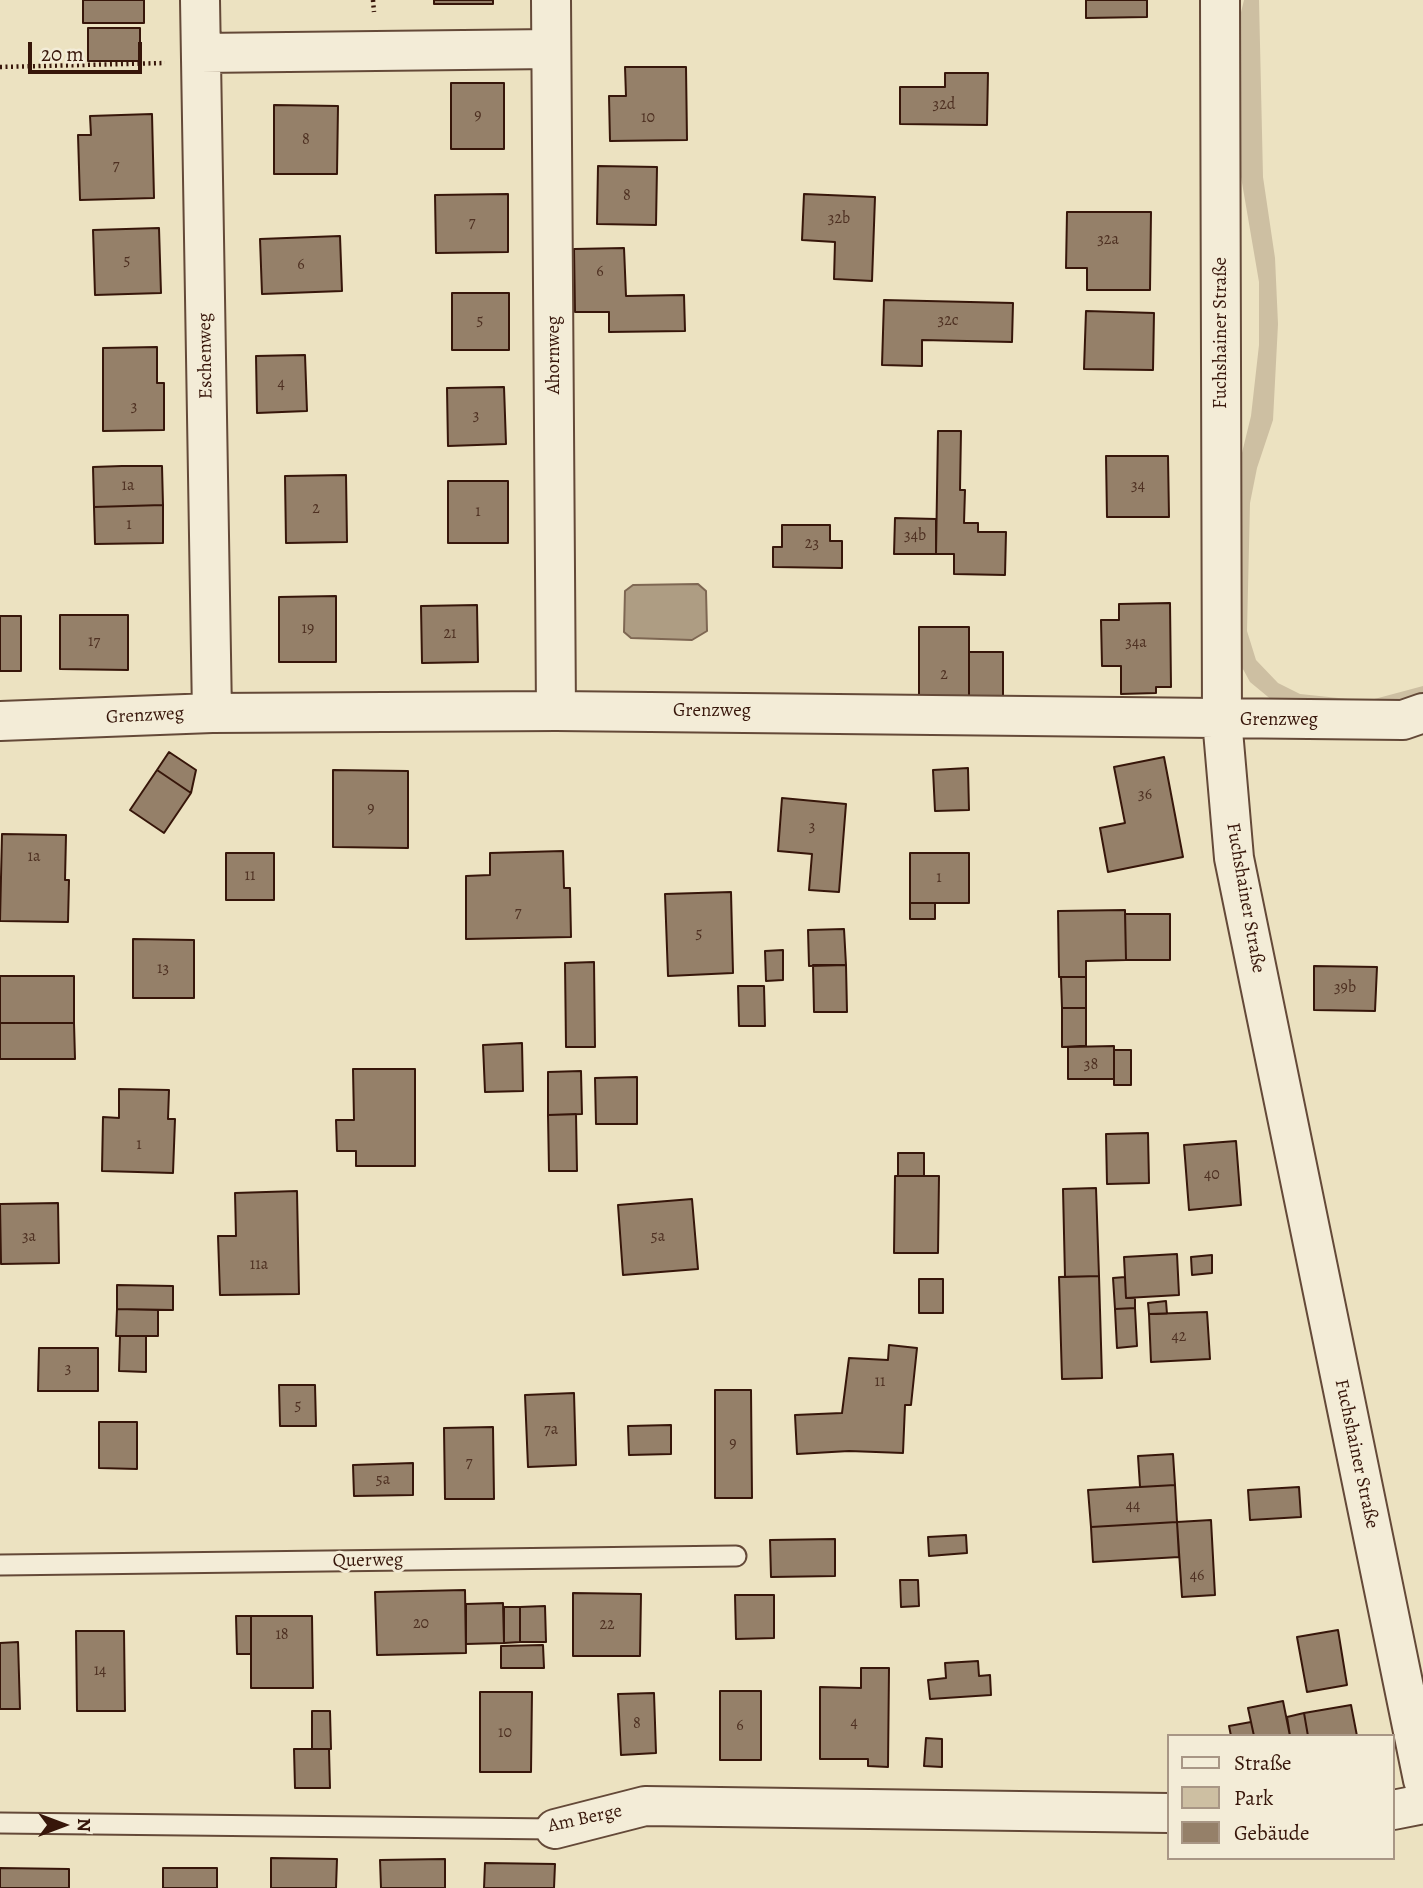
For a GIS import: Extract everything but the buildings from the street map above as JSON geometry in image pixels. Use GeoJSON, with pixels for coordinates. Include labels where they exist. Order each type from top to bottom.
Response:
{"type":"FeatureCollection","features":[{"type":"Feature","properties":{"kind":"street","name":"Eschenweg"},"geometry":{"type":"LineString","coordinates":[[200,0],[212,713]]}},
{"type":"Feature","properties":{"kind":"street","name":"Ahornweg"},"geometry":{"type":"LineString","coordinates":[[551,0],[556,711]]}},
{"type":"Feature","properties":{"kind":"street","name":"Fuchshainer Straße"},"geometry":{"type":"LineString","coordinates":[[1220,0],[1222,719],[1234,858],[1423,1780]]}},
{"type":"Feature","properties":{"kind":"street"},"geometry":{"type":"LineString","coordinates":[[201,58],[551,49]]}},
{"type":"Feature","properties":{"kind":"street","name":"Grenzweg"},"geometry":{"type":"LineString","coordinates":[[0,721],[212,713],[556,711],[1404,720],[1423,713]]}},
{"type":"Feature","properties":{"kind":"street"},"geometry":{"type":"LineString","coordinates":[[1395,1811],[1423,1804]]}},
{"type":"Feature","properties":{"kind":"street","name":"Am Berge"},"geometry":{"type":"LineString","coordinates":[[555,1829],[645,1806],[1168,1813]]}},
{"type":"Feature","properties":{"kind":"lane","name":"Querweg"},"geometry":{"type":"LineString","coordinates":[[0,1565],[736,1556]]}},
{"type":"Feature","properties":{"kind":"lane","name":"Am Berge"},"geometry":{"type":"LineString","coordinates":[[0,1823],[555,1829]]}},
{"type":"Feature","properties":{"kind":"path"},"geometry":{"type":"LineString","coordinates":[[0,67],[201,58]]}},
{"type":"Feature","properties":{"kind":"green space"},"geometry":{"type":"Polygon","coordinates":[[[1244,0],[1259,0],[1263,177],[1275,258],[1278,324],[1273,420],[1257,468],[1250,503],[1247,631],[1256,660],[1278,683],[1300,694],[1367,701],[1423,686],[1423,699],[1411,703],[1273,701],[1250,682],[1237,658],[1240,461],[1251,416],[1259,345],[1259,282],[1240,171],[1232,49],[1244,0]]]}},
{"type":"Feature","properties":{"kind":"shaded area"},"geometry":{"type":"Polygon","coordinates":[[[698,584],[706,591],[707,631],[692,640],[631,638],[624,632],[625,591],[633,585],[698,584]]]}}]}
